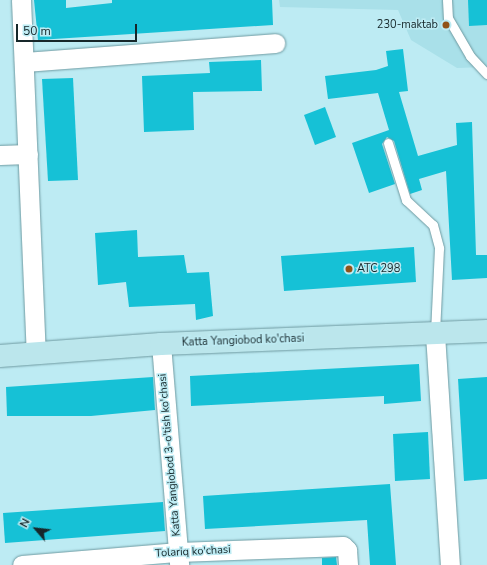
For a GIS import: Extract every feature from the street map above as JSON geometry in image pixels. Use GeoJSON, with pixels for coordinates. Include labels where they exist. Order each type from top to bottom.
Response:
{"type":"FeatureCollection","features":[{"type":"Feature","properties":{"kind":"street"},"geometry":{"type":"LineString","coordinates":[[21,0],[36,353]]}},
{"type":"Feature","properties":{"kind":"street"},"geometry":{"type":"LineString","coordinates":[[24,62],[275,43]]}},
{"type":"Feature","properties":{"kind":"street"},"geometry":{"type":"LineString","coordinates":[[0,155],[28,154]]}},
{"type":"Feature","properties":{"kind":"street","name":"Katta Yangiobod ko'chasi"},"geometry":{"type":"LineString","coordinates":[[0,356],[161,344],[487,331]]}},
{"type":"Feature","properties":{"kind":"street"},"geometry":{"type":"LineString","coordinates":[[434,334],[450,565]]}},
{"type":"Feature","properties":{"kind":"street","name":"Katta Yangiobod 3-o'tish ko'chasi"},"geometry":{"type":"LineString","coordinates":[[161,344],[179,558]]}},
{"type":"Feature","properties":{"kind":"street","name":"Tolariq ko'chasi"},"geometry":{"type":"LineString","coordinates":[[22,565],[179,558],[343,546],[347,550],[348,565]]}},
{"type":"Feature","properties":{"kind":"lane"},"geometry":{"type":"LineString","coordinates":[[447,0],[448,18],[470,56],[487,74]]}},
{"type":"Feature","properties":{"kind":"lane"},"geometry":{"type":"LineString","coordinates":[[388,143],[406,200],[433,225],[439,248],[434,334]]}},
{"type":"Feature","properties":{"kind":"shaded area","name":"230-maktab"},"geometry":{"type":"Polygon","coordinates":[[[279,0],[487,0],[487,67],[457,68],[411,40],[398,10],[280,7],[279,0]]]}},
{"type":"Feature","properties":{"kind":"building"},"geometry":{"type":"Polygon","coordinates":[[[34,0],[66,0],[66,8],[112,3],[112,0],[272,0],[273,25],[38,40],[34,0]]]}},
{"type":"Feature","properties":{"kind":"building"},"geometry":{"type":"Polygon","coordinates":[[[468,0],[487,0],[487,25],[469,26],[468,0]]]}},
{"type":"Feature","properties":{"kind":"building"},"geometry":{"type":"Polygon","coordinates":[[[403,49],[408,91],[399,92],[418,156],[457,145],[456,123],[472,122],[476,255],[487,255],[487,278],[452,280],[446,171],[419,179],[422,190],[410,194],[394,141],[387,137],[382,144],[395,184],[369,193],[352,143],[389,130],[378,93],[328,99],[325,76],[376,70],[388,66],[386,51],[403,49]]]}},
{"type":"Feature","properties":{"kind":"building"},"geometry":{"type":"Polygon","coordinates":[[[261,60],[262,91],[193,92],[194,130],[144,132],[142,76],[210,73],[209,62],[261,60]]]}},
{"type":"Feature","properties":{"kind":"building"},"geometry":{"type":"Polygon","coordinates":[[[73,78],[78,180],[48,181],[42,79],[73,78]]]}},
{"type":"Feature","properties":{"kind":"building"},"geometry":{"type":"Polygon","coordinates":[[[325,107],[336,137],[315,145],[304,115],[325,107]]]}},
{"type":"Feature","properties":{"kind":"building"},"geometry":{"type":"Polygon","coordinates":[[[137,230],[138,257],[184,255],[187,273],[209,272],[213,316],[196,320],[195,304],[129,307],[126,282],[98,285],[95,233],[137,230]]]}},
{"type":"Feature","properties":{"kind":"building","name":"АТС 298"},"geometry":{"type":"Polygon","coordinates":[[[414,247],[416,282],[284,291],[281,256],[414,247]]]}},
{"type":"Feature","properties":{"kind":"building"},"geometry":{"type":"Polygon","coordinates":[[[419,364],[421,401],[384,404],[384,396],[191,406],[190,376],[419,364]]]}},
{"type":"Feature","properties":{"kind":"building"},"geometry":{"type":"Polygon","coordinates":[[[153,377],[155,410],[91,416],[7,416],[6,387],[153,377]]]}},
{"type":"Feature","properties":{"kind":"building"},"geometry":{"type":"Polygon","coordinates":[[[487,377],[487,479],[464,481],[458,379],[487,377]]]}},
{"type":"Feature","properties":{"kind":"building"},"geometry":{"type":"Polygon","coordinates":[[[428,432],[430,479],[395,481],[393,434],[428,432]]]}},
{"type":"Feature","properties":{"kind":"building"},"geometry":{"type":"Polygon","coordinates":[[[390,484],[396,565],[370,565],[367,520],[205,529],[203,496],[390,484]]]}},
{"type":"Feature","properties":{"kind":"building"},"geometry":{"type":"Polygon","coordinates":[[[163,502],[165,531],[5,543],[3,513],[163,502]]]}},
{"type":"Feature","properties":{"kind":"building"},"geometry":{"type":"Polygon","coordinates":[[[336,557],[337,565],[322,565],[322,558],[336,557]]]}},
{"type":"Feature","properties":{"kind":"place","name":"230-maktab"},"geometry":{"type":"Point","coordinates":[446,25]}},
{"type":"Feature","properties":{"kind":"place","name":"АТС 298"},"geometry":{"type":"Point","coordinates":[349,269]}}]}
